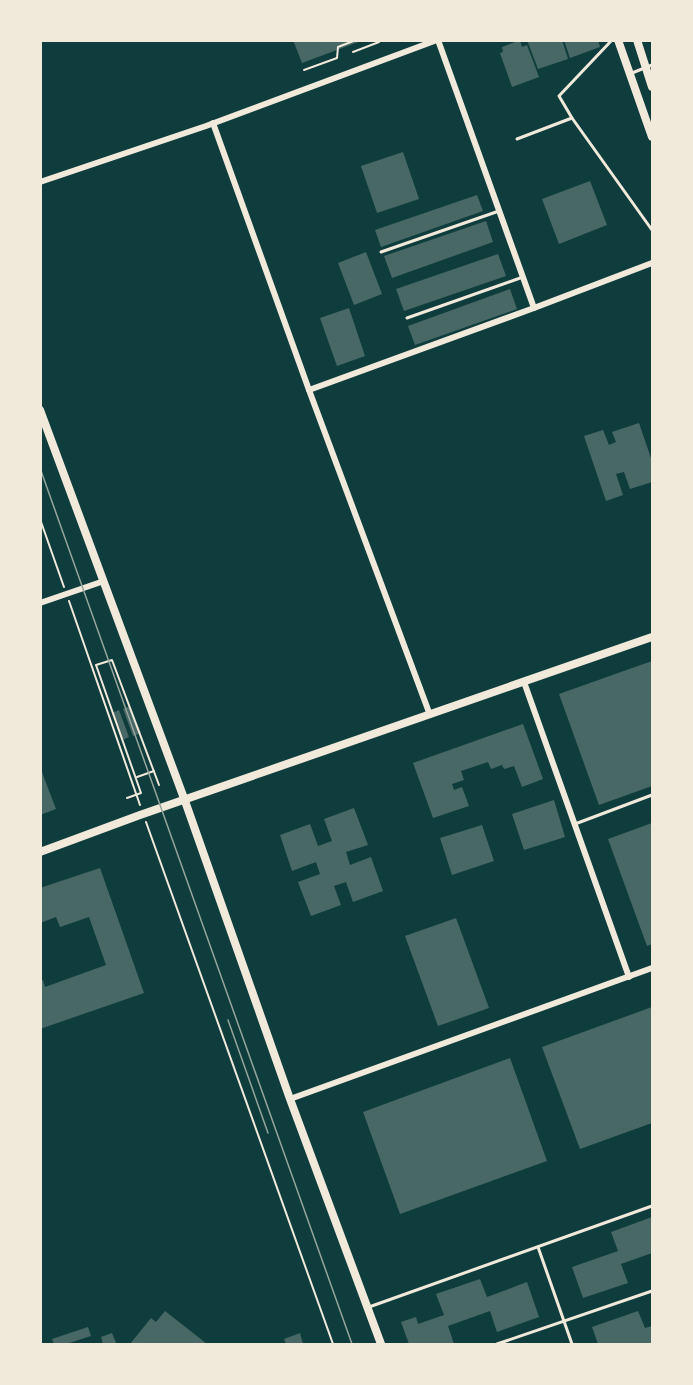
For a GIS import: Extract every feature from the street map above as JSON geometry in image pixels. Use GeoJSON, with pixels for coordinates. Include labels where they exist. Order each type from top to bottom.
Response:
{"type":"FeatureCollection","features":[{"type":"Feature","properties":{"kind":"main road"},"geometry":{"type":"LineString","coordinates":[[618,40],[652,137]]}},
{"type":"Feature","properties":{"kind":"main road"},"geometry":{"type":"LineString","coordinates":[[637,40],[649,67],[652,87]]}},
{"type":"Feature","properties":{"kind":"street"},"geometry":{"type":"LineString","coordinates":[[40,182],[213,123],[438,40],[534,308]]}},
{"type":"Feature","properties":{"kind":"street"},"geometry":{"type":"LineString","coordinates":[[213,123],[430,715]]}},
{"type":"Feature","properties":{"kind":"street"},"geometry":{"type":"LineString","coordinates":[[309,390],[652,263]]}},
{"type":"Feature","properties":{"kind":"street"},"geometry":{"type":"LineString","coordinates":[[40,410],[185,801],[290,1099],[381,1344]]}},
{"type":"Feature","properties":{"kind":"street"},"geometry":{"type":"LineString","coordinates":[[40,603],[104,581]]}},
{"type":"Feature","properties":{"kind":"street"},"geometry":{"type":"LineString","coordinates":[[40,852],[652,637]]}},
{"type":"Feature","properties":{"kind":"street"},"geometry":{"type":"LineString","coordinates":[[524,682],[629,977]]}},
{"type":"Feature","properties":{"kind":"street"},"geometry":{"type":"LineString","coordinates":[[290,1099],[652,968]]}},
{"type":"Feature","properties":{"kind":"lane"},"geometry":{"type":"LineString","coordinates":[[612,40],[559,96],[572,118],[652,230]]}},
{"type":"Feature","properties":{"kind":"lane"},"geometry":{"type":"LineString","coordinates":[[630,74],[649,67]]}},
{"type":"Feature","properties":{"kind":"lane"},"geometry":{"type":"LineString","coordinates":[[517,139],[572,118]]}},
{"type":"Feature","properties":{"kind":"lane"},"geometry":{"type":"LineString","coordinates":[[381,252],[499,210]]}},
{"type":"Feature","properties":{"kind":"lane"},"geometry":{"type":"LineString","coordinates":[[406,318],[523,277]]}},
{"type":"Feature","properties":{"kind":"lane"},"geometry":{"type":"LineString","coordinates":[[575,824],[652,795]]}},
{"type":"Feature","properties":{"kind":"lane"},"geometry":{"type":"LineString","coordinates":[[368,1308],[652,1206]]}},
{"type":"Feature","properties":{"kind":"lane"},"geometry":{"type":"LineString","coordinates":[[538,1247],[572,1344]]}},
{"type":"Feature","properties":{"kind":"lane"},"geometry":{"type":"LineString","coordinates":[[497,1344],[652,1291]]}},
{"type":"Feature","properties":{"kind":"path"},"geometry":{"type":"LineString","coordinates":[[304,70],[337,58],[338,47],[356,40]]}},
{"type":"Feature","properties":{"kind":"path"},"geometry":{"type":"LineString","coordinates":[[353,52],[379,42]]}},
{"type":"Feature","properties":{"kind":"path"},"geometry":{"type":"LineString","coordinates":[[40,519],[60,574]]}},
{"type":"Feature","properties":{"kind":"path"},"geometry":{"type":"LineString","coordinates":[[75,619],[136,795]]}},
{"type":"Feature","properties":{"kind":"path"},"geometry":{"type":"LineString","coordinates":[[127,798],[141,793],[96,665],[112,660],[159,785]]}},
{"type":"Feature","properties":{"kind":"path"},"geometry":{"type":"LineString","coordinates":[[136,777],[154,771]]}},
{"type":"Feature","properties":{"kind":"path"},"geometry":{"type":"LineString","coordinates":[[151,840],[333,1344]]}},
{"type":"Feature","properties":{"kind":"building"},"geometry":{"type":"Polygon","coordinates":[[[293,40],[361,40],[361,41],[302,63],[293,40]]]}},
{"type":"Feature","properties":{"kind":"building"},"geometry":{"type":"Polygon","coordinates":[[[520,40],[522,47],[527,45],[539,77],[512,87],[500,53],[503,52],[502,47],[520,40]]]}},
{"type":"Feature","properties":{"kind":"building"},"geometry":{"type":"Polygon","coordinates":[[[527,40],[562,40],[568,59],[538,69],[527,40]]]}},
{"type":"Feature","properties":{"kind":"building"},"geometry":{"type":"Polygon","coordinates":[[[564,40],[598,40],[600,47],[570,58],[564,40]]]}},
{"type":"Feature","properties":{"kind":"building"},"geometry":{"type":"Polygon","coordinates":[[[403,152],[419,199],[377,213],[361,166],[403,152]]]}},
{"type":"Feature","properties":{"kind":"building"},"geometry":{"type":"Polygon","coordinates":[[[590,181],[607,225],[559,244],[542,199],[590,181]]]}},
{"type":"Feature","properties":{"kind":"building"},"geometry":{"type":"Polygon","coordinates":[[[477,195],[483,211],[381,247],[375,230],[477,195]]]}},
{"type":"Feature","properties":{"kind":"building"},"geometry":{"type":"Polygon","coordinates":[[[486,221],[493,242],[392,278],[384,256],[486,221]]]}},
{"type":"Feature","properties":{"kind":"building"},"geometry":{"type":"Polygon","coordinates":[[[366,252],[382,294],[354,305],[338,263],[366,252]]]}},
{"type":"Feature","properties":{"kind":"building"},"geometry":{"type":"Polygon","coordinates":[[[498,254],[506,276],[404,311],[396,289],[498,254]]]}},
{"type":"Feature","properties":{"kind":"building"},"geometry":{"type":"Polygon","coordinates":[[[510,289],[517,309],[415,345],[408,326],[510,289]]]}},
{"type":"Feature","properties":{"kind":"building"},"geometry":{"type":"Polygon","coordinates":[[[349,308],[365,356],[337,366],[320,318],[349,308]]]}},
{"type":"Feature","properties":{"kind":"building"},"geometry":{"type":"Polygon","coordinates":[[[639,423],[652,461],[652,482],[630,489],[624,472],[616,474],[623,495],[606,501],[584,436],[603,430],[609,445],[616,442],[612,432],[639,423]]]}},
{"type":"Feature","properties":{"kind":"building"},"geometry":{"type":"Polygon","coordinates":[[[652,661],[652,786],[599,805],[559,694],[652,661]]]}},
{"type":"Feature","properties":{"kind":"building"},"geometry":{"type":"Polygon","coordinates":[[[130,706],[141,733],[133,736],[123,709],[130,706]]]}},
{"type":"Feature","properties":{"kind":"building"},"geometry":{"type":"Polygon","coordinates":[[[119,710],[129,737],[122,740],[112,713],[119,710]]]}},
{"type":"Feature","properties":{"kind":"building"},"geometry":{"type":"Polygon","coordinates":[[[523,724],[543,779],[522,787],[514,766],[504,769],[502,765],[491,769],[488,762],[461,771],[464,780],[452,784],[454,790],[462,787],[469,806],[433,818],[413,763],[523,724]]]}},
{"type":"Feature","properties":{"kind":"building"},"geometry":{"type":"Polygon","coordinates":[[[40,767],[56,809],[40,815],[40,767]]]}},
{"type":"Feature","properties":{"kind":"building"},"geometry":{"type":"Polygon","coordinates":[[[554,800],[565,837],[524,850],[512,814],[554,800]]]}},
{"type":"Feature","properties":{"kind":"building"},"geometry":{"type":"Polygon","coordinates":[[[354,808],[368,845],[346,852],[350,865],[371,857],[383,891],[353,902],[346,882],[334,886],[341,905],[311,916],[298,882],[320,874],[316,862],[292,871],[280,835],[310,824],[318,846],[332,841],[324,819],[354,808]]]}},
{"type":"Feature","properties":{"kind":"building"},"geometry":{"type":"Polygon","coordinates":[[[652,823],[652,944],[647,946],[608,839],[652,823]]]}},
{"type":"Feature","properties":{"kind":"building"},"geometry":{"type":"Polygon","coordinates":[[[482,825],[494,861],[452,875],[440,838],[482,825]]]}},
{"type":"Feature","properties":{"kind":"building"},"geometry":{"type":"Polygon","coordinates":[[[100,868],[144,993],[40,1029],[40,981],[43,980],[45,987],[106,965],[89,917],[60,927],[56,917],[40,923],[40,888],[100,868]]]}},
{"type":"Feature","properties":{"kind":"building"},"geometry":{"type":"Polygon","coordinates":[[[456,918],[489,1008],[438,1026],[405,936],[456,918]]]}},
{"type":"Feature","properties":{"kind":"building"},"geometry":{"type":"Polygon","coordinates":[[[652,1007],[652,1123],[580,1149],[542,1047],[652,1007]]]}},
{"type":"Feature","properties":{"kind":"building"},"geometry":{"type":"Polygon","coordinates":[[[510,1058],[547,1161],[400,1214],[363,1112],[510,1058]]]}},
{"type":"Feature","properties":{"kind":"building"},"geometry":{"type":"Polygon","coordinates":[[[652,1217],[652,1253],[621,1264],[628,1283],[583,1298],[572,1267],[618,1251],[611,1232],[652,1217]]]}},
{"type":"Feature","properties":{"kind":"building"},"geometry":{"type":"Polygon","coordinates":[[[480,1279],[487,1297],[527,1282],[539,1317],[497,1332],[490,1311],[448,1326],[454,1344],[409,1344],[401,1322],[416,1317],[418,1324],[444,1315],[436,1294],[480,1279]]]}},
{"type":"Feature","properties":{"kind":"building"},"geometry":{"type":"Polygon","coordinates":[[[165,1311],[207,1344],[130,1344],[151,1318],[156,1322],[165,1311]]]}},
{"type":"Feature","properties":{"kind":"building"},"geometry":{"type":"Polygon","coordinates":[[[638,1311],[645,1328],[652,1326],[652,1344],[598,1344],[592,1327],[638,1311]]]}},
{"type":"Feature","properties":{"kind":"building"},"geometry":{"type":"Polygon","coordinates":[[[88,1327],[91,1336],[66,1344],[54,1344],[52,1339],[88,1327]]]}},
{"type":"Feature","properties":{"kind":"building"},"geometry":{"type":"Polygon","coordinates":[[[112,1333],[116,1343],[103,1344],[101,1337],[112,1333]]]}},
{"type":"Feature","properties":{"kind":"building"},"geometry":{"type":"Polygon","coordinates":[[[300,1333],[303,1344],[286,1344],[284,1339],[300,1333]]]}},
{"type":"Feature","properties":{"kind":"tram line"},"geometry":{"type":"LineString","coordinates":[[40,468],[352,1344]]}},
{"type":"Feature","properties":{"kind":"tram line"},"geometry":{"type":"LineString","coordinates":[[228,1020],[268,1133]]}}]}
